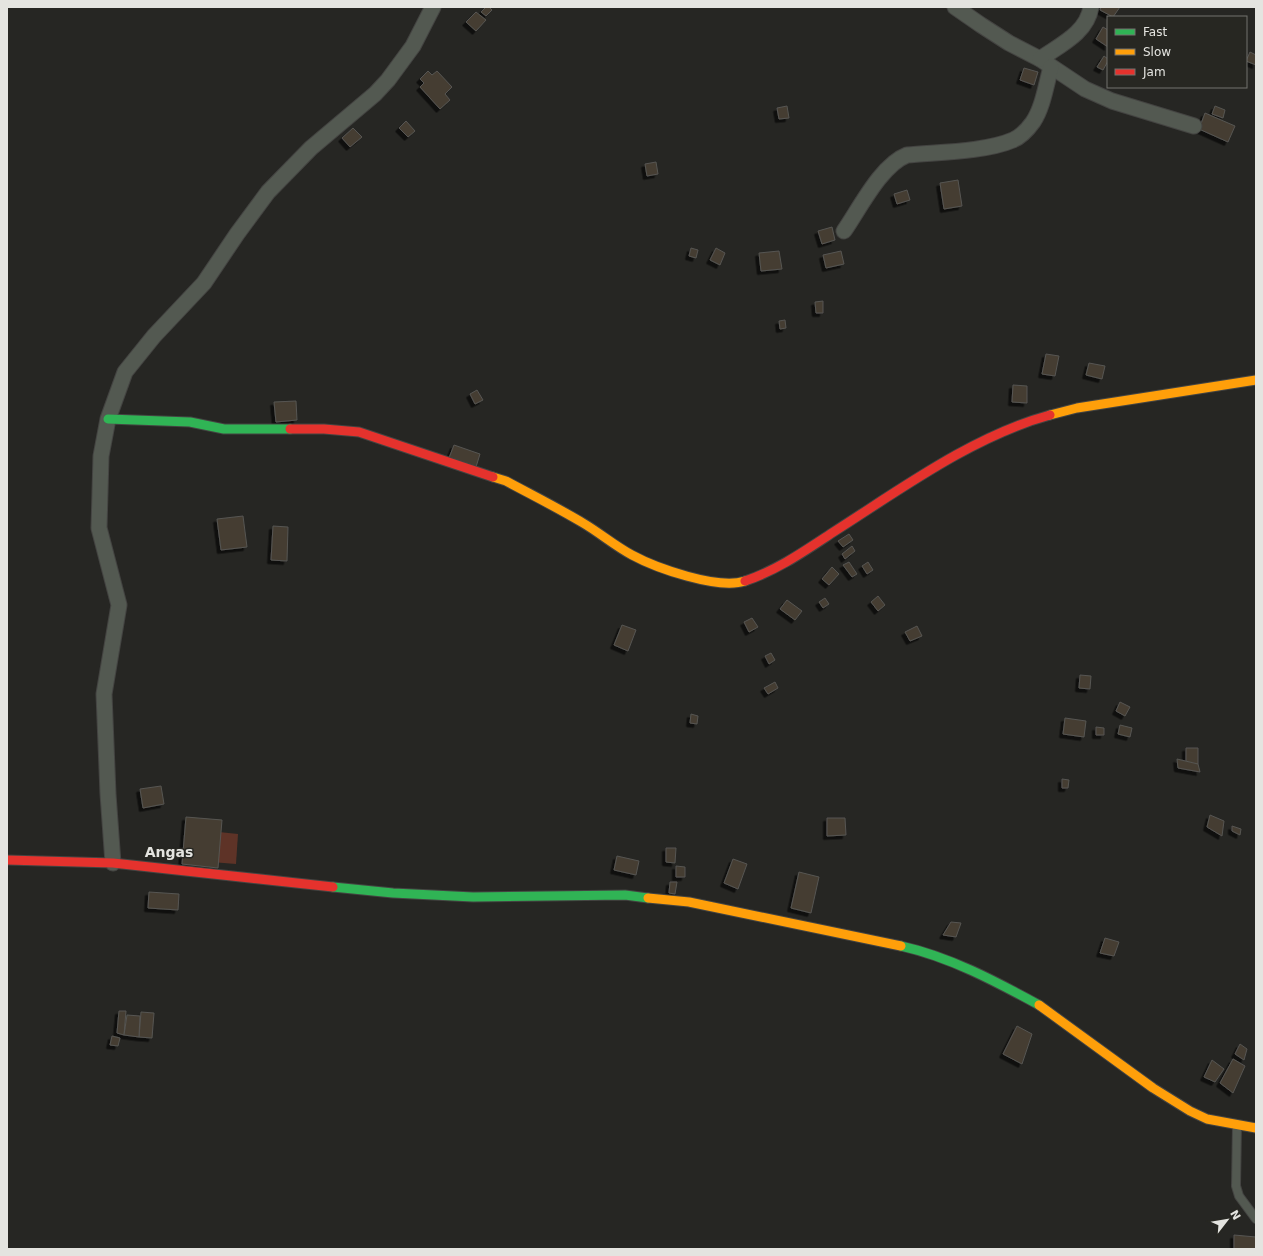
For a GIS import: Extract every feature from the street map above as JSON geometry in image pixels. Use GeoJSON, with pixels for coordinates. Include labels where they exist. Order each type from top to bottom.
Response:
{"type":"FeatureCollection","features":[{"type":"Feature","properties":{"kind":"street"},"geometry":{"type":"LineString","coordinates":[[113,862],[108,794],[104,694],[119,605],[99,528],[102,456],[108,419],[125,372],[154,336],[204,284],[236,234],[268,192],[311,148],[375,94],[388,80],[413,46],[433,7]]}},
{"type":"Feature","properties":{"kind":"street"},"geometry":{"type":"LineString","coordinates":[[955,7],[1085,89],[1112,101],[1194,126]]}},
{"type":"Feature","properties":{"kind":"street"},"geometry":{"type":"LineString","coordinates":[[844,231],[885,170],[898,158],[907,155],[987,146],[1013,140],[1025,131],[1034,122],[1040,108],[1046,63],[1080,31],[1090,17],[1091,7]]}},
{"type":"Feature","properties":{"kind":"street"},"geometry":{"type":"LineString","coordinates":[[108,419],[190,422],[224,429],[324,429],[359,432],[506,480],[583,523],[632,555],[658,566],[683,575],[707,581],[736,584],[758,577],[788,561],[912,480],[997,433],[1049,415],[1077,408],[1256,380]]}},
{"type":"Feature","properties":{"kind":"street"},"geometry":{"type":"LineString","coordinates":[[7,860],[113,862],[393,893],[473,898],[626,895],[689,902],[911,948],[940,957],[997,982],[1042,1006],[1153,1088],[1190,1111],[1207,1118],[1256,1128]]}},
{"type":"Feature","properties":{"kind":"lane"},"geometry":{"type":"LineString","coordinates":[[1236,1124],[1236,1186],[1239,1196],[1256,1220]]}},
{"type":"Feature","properties":{"kind":"shaded area"},"geometry":{"type":"Polygon","coordinates":[[[190,829],[238,834],[236,864],[187,860],[190,829]]]}},
{"type":"Feature","properties":{"kind":"building"},"geometry":{"type":"Polygon","coordinates":[[[486,7],[489,7],[492,10],[486,16],[481,12],[486,7]]]}},
{"type":"Feature","properties":{"kind":"building"},"geometry":{"type":"Polygon","coordinates":[[[1101,7],[1120,7],[1114,16],[1100,10],[1101,7]]]}},
{"type":"Feature","properties":{"kind":"building"},"geometry":{"type":"Polygon","coordinates":[[[476,12],[486,20],[476,31],[466,22],[476,12]]]}},
{"type":"Feature","properties":{"kind":"building"},"geometry":{"type":"Polygon","coordinates":[[[1103,27],[1107,29],[1107,46],[1096,39],[1103,27]]]}},
{"type":"Feature","properties":{"kind":"building"},"geometry":{"type":"Polygon","coordinates":[[[1250,52],[1256,55],[1256,65],[1247,61],[1250,52]]]}},
{"type":"Feature","properties":{"kind":"building"},"geometry":{"type":"Polygon","coordinates":[[[1104,56],[1107,58],[1107,63],[1103,70],[1097,67],[1104,56]]]}},
{"type":"Feature","properties":{"kind":"building"},"geometry":{"type":"Polygon","coordinates":[[[1024,68],[1038,72],[1034,85],[1020,80],[1024,68]]]}},
{"type":"Feature","properties":{"kind":"building"},"geometry":{"type":"Polygon","coordinates":[[[428,71],[432,75],[437,71],[452,87],[445,94],[450,100],[440,109],[420,87],[424,83],[420,79],[428,71]]]}},
{"type":"Feature","properties":{"kind":"building"},"geometry":{"type":"Polygon","coordinates":[[[787,106],[789,118],[779,119],[777,108],[787,106]]]}},
{"type":"Feature","properties":{"kind":"building"},"geometry":{"type":"Polygon","coordinates":[[[1215,106],[1225,110],[1223,118],[1212,114],[1215,106]]]}},
{"type":"Feature","properties":{"kind":"building"},"geometry":{"type":"Polygon","coordinates":[[[1205,113],[1235,126],[1228,142],[1199,129],[1205,113]]]}},
{"type":"Feature","properties":{"kind":"building"},"geometry":{"type":"Polygon","coordinates":[[[406,121],[415,131],[408,137],[399,128],[406,121]]]}},
{"type":"Feature","properties":{"kind":"building"},"geometry":{"type":"Polygon","coordinates":[[[353,128],[362,137],[350,147],[342,138],[353,128]]]}},
{"type":"Feature","properties":{"kind":"building"},"geometry":{"type":"Polygon","coordinates":[[[656,162],[658,174],[647,176],[645,164],[656,162]]]}},
{"type":"Feature","properties":{"kind":"building"},"geometry":{"type":"Polygon","coordinates":[[[958,180],[962,206],[944,209],[940,183],[958,180]]]}},
{"type":"Feature","properties":{"kind":"building"},"geometry":{"type":"Polygon","coordinates":[[[907,190],[910,200],[897,204],[894,194],[907,190]]]}},
{"type":"Feature","properties":{"kind":"building"},"geometry":{"type":"Polygon","coordinates":[[[832,227],[835,240],[822,244],[818,231],[832,227]]]}},
{"type":"Feature","properties":{"kind":"building"},"geometry":{"type":"Polygon","coordinates":[[[691,248],[698,250],[696,258],[689,256],[691,248]]]}},
{"type":"Feature","properties":{"kind":"building"},"geometry":{"type":"Polygon","coordinates":[[[716,248],[725,253],[720,265],[710,260],[716,248]]]}},
{"type":"Feature","properties":{"kind":"building"},"geometry":{"type":"Polygon","coordinates":[[[779,251],[782,269],[761,271],[759,253],[779,251]]]}},
{"type":"Feature","properties":{"kind":"building"},"geometry":{"type":"Polygon","coordinates":[[[841,251],[844,264],[826,268],[823,255],[841,251]]]}},
{"type":"Feature","properties":{"kind":"building"},"geometry":{"type":"Polygon","coordinates":[[[823,301],[823,313],[816,313],[815,302],[823,301]]]}},
{"type":"Feature","properties":{"kind":"building"},"geometry":{"type":"Polygon","coordinates":[[[785,320],[786,328],[780,329],[779,321],[785,320]]]}},
{"type":"Feature","properties":{"kind":"building"},"geometry":{"type":"Polygon","coordinates":[[[1046,354],[1059,356],[1055,376],[1042,374],[1046,354]]]}},
{"type":"Feature","properties":{"kind":"building"},"geometry":{"type":"Polygon","coordinates":[[[1089,363],[1105,366],[1102,379],[1086,375],[1089,363]]]}},
{"type":"Feature","properties":{"kind":"building"},"geometry":{"type":"Polygon","coordinates":[[[1013,385],[1027,386],[1027,403],[1012,402],[1013,385]]]}},
{"type":"Feature","properties":{"kind":"building"},"geometry":{"type":"Polygon","coordinates":[[[477,390],[483,400],[475,404],[470,394],[477,390]]]}},
{"type":"Feature","properties":{"kind":"building"},"geometry":{"type":"Polygon","coordinates":[[[296,401],[297,420],[276,422],[274,402],[296,401]]]}},
{"type":"Feature","properties":{"kind":"building"},"geometry":{"type":"Polygon","coordinates":[[[454,445],[480,454],[476,467],[449,458],[454,445]]]}},
{"type":"Feature","properties":{"kind":"building"},"geometry":{"type":"Polygon","coordinates":[[[243,516],[247,547],[221,550],[217,519],[243,516]]]}},
{"type":"Feature","properties":{"kind":"building"},"geometry":{"type":"Polygon","coordinates":[[[273,526],[288,527],[287,561],[271,560],[273,526]]]}},
{"type":"Feature","properties":{"kind":"building"},"geometry":{"type":"Polygon","coordinates":[[[849,534],[853,540],[843,547],[838,541],[849,534]]]}},
{"type":"Feature","properties":{"kind":"building"},"geometry":{"type":"Polygon","coordinates":[[[852,546],[855,551],[845,559],[842,554],[852,546]]]}},
{"type":"Feature","properties":{"kind":"building"},"geometry":{"type":"Polygon","coordinates":[[[849,562],[857,574],[852,577],[843,565],[849,562]]]}},
{"type":"Feature","properties":{"kind":"building"},"geometry":{"type":"Polygon","coordinates":[[[868,562],[873,570],[867,574],[862,566],[868,562]]]}},
{"type":"Feature","properties":{"kind":"building"},"geometry":{"type":"Polygon","coordinates":[[[832,567],[839,574],[829,585],[822,579],[832,567]]]}},
{"type":"Feature","properties":{"kind":"building"},"geometry":{"type":"Polygon","coordinates":[[[878,596],[885,605],[878,611],[871,602],[878,596]]]}},
{"type":"Feature","properties":{"kind":"building"},"geometry":{"type":"Polygon","coordinates":[[[825,598],[829,604],[823,608],[819,602],[825,598]]]}},
{"type":"Feature","properties":{"kind":"building"},"geometry":{"type":"Polygon","coordinates":[[[787,600],[802,611],[795,620],[780,609],[787,600]]]}},
{"type":"Feature","properties":{"kind":"building"},"geometry":{"type":"Polygon","coordinates":[[[752,618],[758,627],[749,632],[744,622],[752,618]]]}},
{"type":"Feature","properties":{"kind":"building"},"geometry":{"type":"Polygon","coordinates":[[[622,625],[636,630],[628,651],[614,645],[622,625]]]}},
{"type":"Feature","properties":{"kind":"building"},"geometry":{"type":"Polygon","coordinates":[[[917,626],[922,636],[910,641],[905,632],[917,626]]]}},
{"type":"Feature","properties":{"kind":"building"},"geometry":{"type":"Polygon","coordinates":[[[771,653],[775,660],[769,664],[765,656],[771,653]]]}},
{"type":"Feature","properties":{"kind":"building"},"geometry":{"type":"Polygon","coordinates":[[[1080,675],[1091,676],[1090,689],[1079,688],[1080,675]]]}},
{"type":"Feature","properties":{"kind":"building"},"geometry":{"type":"Polygon","coordinates":[[[775,682],[778,688],[768,694],[764,688],[775,682]]]}},
{"type":"Feature","properties":{"kind":"building"},"geometry":{"type":"Polygon","coordinates":[[[1120,702],[1130,707],[1125,716],[1116,711],[1120,702]]]}},
{"type":"Feature","properties":{"kind":"building"},"geometry":{"type":"Polygon","coordinates":[[[691,714],[698,716],[697,724],[690,723],[691,714]]]}},
{"type":"Feature","properties":{"kind":"building"},"geometry":{"type":"Polygon","coordinates":[[[1065,718],[1086,721],[1084,737],[1063,734],[1065,718]]]}},
{"type":"Feature","properties":{"kind":"building"},"geometry":{"type":"Polygon","coordinates":[[[1120,725],[1132,728],[1130,737],[1118,734],[1120,725]]]}},
{"type":"Feature","properties":{"kind":"building"},"geometry":{"type":"Polygon","coordinates":[[[1096,727],[1104,728],[1104,735],[1096,735],[1096,727]]]}},
{"type":"Feature","properties":{"kind":"building"},"geometry":{"type":"Polygon","coordinates":[[[1186,748],[1198,748],[1198,764],[1186,765],[1186,748]]]}},
{"type":"Feature","properties":{"kind":"building"},"geometry":{"type":"Polygon","coordinates":[[[1177,759],[1198,764],[1200,772],[1178,768],[1177,759]]]}},
{"type":"Feature","properties":{"kind":"building"},"geometry":{"type":"Polygon","coordinates":[[[1062,779],[1069,780],[1068,788],[1062,788],[1062,779]]]}},
{"type":"Feature","properties":{"kind":"building"},"geometry":{"type":"Polygon","coordinates":[[[161,786],[164,804],[143,808],[140,789],[161,786]]]}},
{"type":"Feature","properties":{"kind":"building"},"geometry":{"type":"Polygon","coordinates":[[[1210,815],[1224,821],[1222,836],[1207,827],[1210,815]]]}},
{"type":"Feature","properties":{"kind":"building"},"geometry":{"type":"Polygon","coordinates":[[[186,817],[222,820],[218,868],[182,864],[186,817]]]}},
{"type":"Feature","properties":{"kind":"building"},"geometry":{"type":"Polygon","coordinates":[[[827,818],[845,818],[846,835],[827,836],[827,818]]]}},
{"type":"Feature","properties":{"kind":"building"},"geometry":{"type":"Polygon","coordinates":[[[1232,826],[1241,829],[1240,835],[1232,831],[1232,826]]]}},
{"type":"Feature","properties":{"kind":"building"},"geometry":{"type":"Polygon","coordinates":[[[666,848],[676,848],[675,863],[666,862],[666,848]]]}},
{"type":"Feature","properties":{"kind":"building"},"geometry":{"type":"Polygon","coordinates":[[[617,856],[639,861],[636,875],[614,870],[617,856]]]}},
{"type":"Feature","properties":{"kind":"building"},"geometry":{"type":"Polygon","coordinates":[[[733,859],[747,864],[738,889],[724,883],[733,859]]]}},
{"type":"Feature","properties":{"kind":"building"},"geometry":{"type":"Polygon","coordinates":[[[676,866],[685,867],[685,877],[676,877],[676,866]]]}},
{"type":"Feature","properties":{"kind":"building"},"geometry":{"type":"Polygon","coordinates":[[[799,872],[819,877],[811,913],[791,908],[799,872]]]}},
{"type":"Feature","properties":{"kind":"building"},"geometry":{"type":"Polygon","coordinates":[[[670,882],[677,882],[675,894],[669,893],[670,882]]]}},
{"type":"Feature","properties":{"kind":"building"},"geometry":{"type":"Polygon","coordinates":[[[149,892],[179,894],[178,910],[148,908],[149,892]]]}},
{"type":"Feature","properties":{"kind":"building"},"geometry":{"type":"Polygon","coordinates":[[[951,922],[961,923],[956,937],[943,935],[951,922]]]}},
{"type":"Feature","properties":{"kind":"building"},"geometry":{"type":"Polygon","coordinates":[[[1105,938],[1119,942],[1114,956],[1100,953],[1105,938]]]}},
{"type":"Feature","properties":{"kind":"building"},"geometry":{"type":"Polygon","coordinates":[[[119,1011],[126,1011],[124,1035],[117,1033],[119,1011]]]}},
{"type":"Feature","properties":{"kind":"building"},"geometry":{"type":"Polygon","coordinates":[[[141,1012],[154,1013],[152,1038],[139,1037],[141,1012]]]}},
{"type":"Feature","properties":{"kind":"building"},"geometry":{"type":"Polygon","coordinates":[[[127,1015],[140,1016],[139,1037],[124,1035],[127,1015]]]}},
{"type":"Feature","properties":{"kind":"building"},"geometry":{"type":"Polygon","coordinates":[[[1017,1026],[1032,1034],[1022,1064],[1003,1054],[1017,1026]]]}},
{"type":"Feature","properties":{"kind":"building"},"geometry":{"type":"Polygon","coordinates":[[[112,1036],[120,1038],[118,1046],[110,1045],[112,1036]]]}},
{"type":"Feature","properties":{"kind":"building"},"geometry":{"type":"Polygon","coordinates":[[[1240,1044],[1247,1049],[1244,1060],[1235,1054],[1240,1044]]]}},
{"type":"Feature","properties":{"kind":"building"},"geometry":{"type":"Polygon","coordinates":[[[1233,1059],[1245,1066],[1233,1093],[1220,1083],[1233,1059]]]}},
{"type":"Feature","properties":{"kind":"building"},"geometry":{"type":"Polygon","coordinates":[[[1212,1060],[1224,1069],[1215,1082],[1204,1077],[1212,1060]]]}},
{"type":"Feature","properties":{"kind":"building"},"geometry":{"type":"Polygon","coordinates":[[[1234,1235],[1256,1237],[1256,1249],[1234,1249],[1234,1235]]]}},
{"type":"Feature","properties":{"kind":"traffic: fast"},"geometry":{"type":"LineString","coordinates":[[108,419],[190,422],[224,429],[290,429]]}},
{"type":"Feature","properties":{"kind":"traffic: fast"},"geometry":{"type":"LineString","coordinates":[[333,887],[393,893],[473,897],[625,895],[648,898]]}},
{"type":"Feature","properties":{"kind":"traffic: fast"},"geometry":{"type":"LineString","coordinates":[[901,946],[937,956],[955,963],[1039,1005]]}},
{"type":"Feature","properties":{"kind":"traffic: slow"},"geometry":{"type":"LineString","coordinates":[[1050,415],[1077,408],[1256,380]]}},
{"type":"Feature","properties":{"kind":"traffic: slow"},"geometry":{"type":"LineString","coordinates":[[493,477],[506,481],[574,517],[626,551],[656,566],[687,576],[719,583],[745,581]]}},
{"type":"Feature","properties":{"kind":"traffic: slow"},"geometry":{"type":"LineString","coordinates":[[648,898],[689,902],[901,946]]}},
{"type":"Feature","properties":{"kind":"traffic: slow"},"geometry":{"type":"LineString","coordinates":[[1039,1005],[1153,1088],[1190,1111],[1207,1119],[1256,1128]]}},
{"type":"Feature","properties":{"kind":"traffic: jam"},"geometry":{"type":"LineString","coordinates":[[745,581],[792,559],[938,465],[993,436],[1021,424],[1050,415]]}},
{"type":"Feature","properties":{"kind":"traffic: jam"},"geometry":{"type":"LineString","coordinates":[[290,429],[324,429],[359,432],[493,477]]}},
{"type":"Feature","properties":{"kind":"traffic: jam"},"geometry":{"type":"LineString","coordinates":[[7,860],[113,863],[333,887]]}},
{"type":"Feature","properties":{"kind":"district","name":"Angas"},"geometry":{"type":"Point","coordinates":[169,852]}}]}
